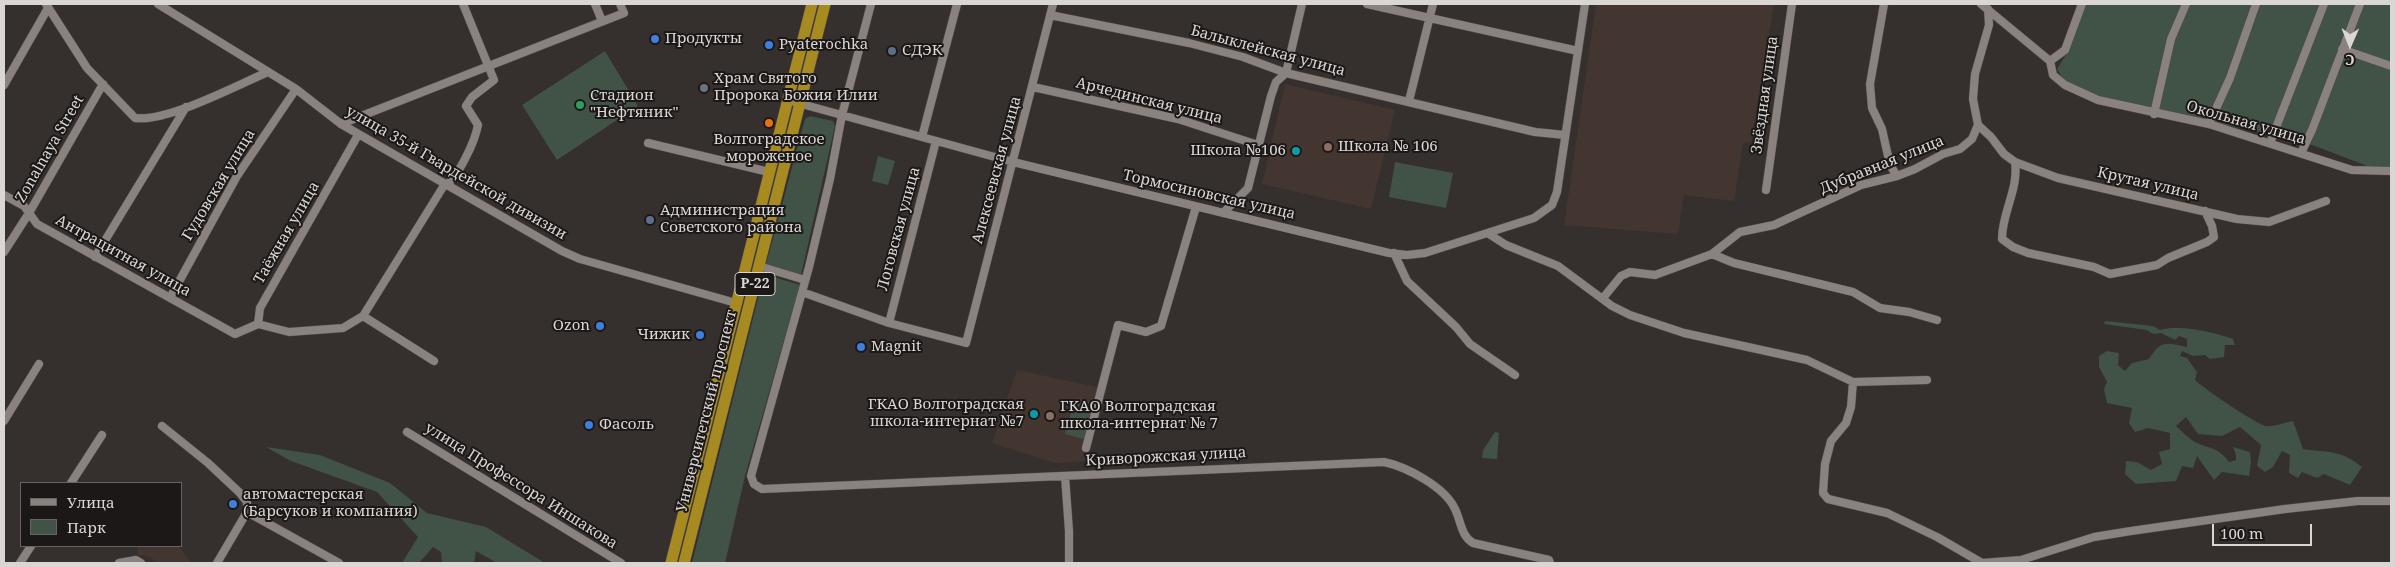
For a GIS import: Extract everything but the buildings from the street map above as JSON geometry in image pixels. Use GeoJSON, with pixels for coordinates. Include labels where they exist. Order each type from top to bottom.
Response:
{"type":"FeatureCollection","features":[{"type":"Feature","properties":{"kind":"highway","name":"Университетский проспект"},"geometry":{"type":"LineString","coordinates":[[672,563],[812,4]]}},
{"type":"Feature","properties":{"kind":"highway","name":"Университетский проспект"},"geometry":{"type":"LineString","coordinates":[[684,563],[825,4]]}},
{"type":"Feature","properties":{"kind":"street","name":"улица 35-й Гвардейской дивизии"},"geometry":{"type":"LineString","coordinates":[[158,4],[296,89],[358,135],[562,251],[580,259],[736,303]]}},
{"type":"Feature","properties":{"kind":"street"},"geometry":{"type":"LineString","coordinates":[[258,324],[289,332],[343,328],[363,316],[443,187],[447,185],[475,140],[478,125],[466,106],[472,97],[494,80],[463,4]]}},
{"type":"Feature","properties":{"kind":"street"},"geometry":{"type":"LineString","coordinates":[[595,4],[602,21]]}},
{"type":"Feature","properties":{"kind":"street"},"geometry":{"type":"LineString","coordinates":[[341,124],[624,13],[620,4]]}},
{"type":"Feature","properties":{"kind":"street"},"geometry":{"type":"LineString","coordinates":[[871,4],[842,115],[830,180],[802,292],[889,323]]}},
{"type":"Feature","properties":{"kind":"street"},"geometry":{"type":"LineString","coordinates":[[922,137],[957,4]]}},
{"type":"Feature","properties":{"kind":"street","name":"Алексеевская улица"},"geometry":{"type":"LineString","coordinates":[[889,323],[966,343],[1053,4]]}},
{"type":"Feature","properties":{"kind":"street"},"geometry":{"type":"LineString","coordinates":[[1222,213],[1248,188],[1258,144],[1276,82],[1286,73],[1302,4]]}},
{"type":"Feature","properties":{"kind":"street"},"geometry":{"type":"LineString","coordinates":[[1367,4],[1578,51]]}},
{"type":"Feature","properties":{"kind":"street"},"geometry":{"type":"LineString","coordinates":[[1409,101],[1433,4]]}},
{"type":"Feature","properties":{"kind":"street","name":"Тормосиновская улица"},"geometry":{"type":"LineString","coordinates":[[787,100],[1013,162],[1196,207],[1394,253],[1425,253],[1534,218],[1552,205],[1557,192],[1585,4]]}},
{"type":"Feature","properties":{"kind":"street","name":"Звёздная улица"},"geometry":{"type":"LineString","coordinates":[[1766,190],[1792,4]]}},
{"type":"Feature","properties":{"kind":"street"},"geometry":{"type":"LineString","coordinates":[[1884,4],[1870,84],[1872,108],[1882,129],[1890,164],[1897,176]]}},
{"type":"Feature","properties":{"kind":"street","name":"Окольная улица"},"geometry":{"type":"LineString","coordinates":[[1981,4],[2050,61],[2054,75],[2065,84],[2098,100],[2154,114],[2209,124],[2352,170],[2391,171]]}},
{"type":"Feature","properties":{"kind":"street"},"geometry":{"type":"LineString","coordinates":[[2050,61],[2065,50],[2082,4]]}},
{"type":"Feature","properties":{"kind":"street"},"geometry":{"type":"LineString","coordinates":[[2154,114],[2171,39],[2186,4]]}},
{"type":"Feature","properties":{"kind":"street"},"geometry":{"type":"LineString","coordinates":[[2209,124],[2230,78],[2256,4]]}},
{"type":"Feature","properties":{"kind":"street"},"geometry":{"type":"LineString","coordinates":[[2270,144],[2324,4]]}},
{"type":"Feature","properties":{"kind":"street"},"geometry":{"type":"LineString","coordinates":[[2301,153],[2315,122],[2360,4]]}},
{"type":"Feature","properties":{"kind":"street"},"geometry":{"type":"LineString","coordinates":[[4,85],[47,6],[87,68],[135,118],[147,120],[186,107],[268,72]]}},
{"type":"Feature","properties":{"kind":"street"},"geometry":{"type":"LineString","coordinates":[[1978,125],[1973,98],[1974,82],[1989,25],[1988,9]]}},
{"type":"Feature","properties":{"kind":"street","name":"Балыклейская улица"},"geometry":{"type":"LineString","coordinates":[[1050,15],[1189,43],[1243,57],[1286,73],[1535,132],[1565,135]]}},
{"type":"Feature","properties":{"kind":"street"},"geometry":{"type":"LineString","coordinates":[[2342,49],[2391,66]]}},
{"type":"Feature","properties":{"kind":"street","name":"Zonalnaya Street"},"geometry":{"type":"LineString","coordinates":[[4,252],[29,213],[104,84]]}},
{"type":"Feature","properties":{"kind":"street","name":"Арчединская улица"},"geometry":{"type":"LineString","coordinates":[[1033,87],[1178,119],[1258,144]]}},
{"type":"Feature","properties":{"kind":"street","name":"Гудовская улица"},"geometry":{"type":"LineString","coordinates":[[170,298],[237,176],[296,89]]}},
{"type":"Feature","properties":{"kind":"street"},"geometry":{"type":"LineString","coordinates":[[95,257],[186,107]]}},
{"type":"Feature","properties":{"kind":"street","name":"Дубравная улица"},"geometry":{"type":"LineString","coordinates":[[1603,298],[1621,276],[1630,272],[1655,275],[1712,254],[1740,232],[1774,226],[1862,185],[1897,176],[1942,154],[1960,149],[1972,139],[1978,125]]}},
{"type":"Feature","properties":{"kind":"street","name":"Крутая улица"},"geometry":{"type":"LineString","coordinates":[[1978,125],[1991,137],[2004,154],[2015,162],[2058,178],[2254,222],[2269,222],[2326,201]]}},
{"type":"Feature","properties":{"kind":"street","name":"Таёжная улица"},"geometry":{"type":"LineString","coordinates":[[258,324],[260,308],[358,135]]}},
{"type":"Feature","properties":{"kind":"street","name":"Логовская улица"},"geometry":{"type":"LineString","coordinates":[[889,323],[936,141]]}},
{"type":"Feature","properties":{"kind":"street"},"geometry":{"type":"LineString","coordinates":[[648,143],[769,172]]}},
{"type":"Feature","properties":{"kind":"street"},"geometry":{"type":"LineString","coordinates":[[2015,162],[2015,186],[2002,224],[2002,239],[2013,248],[2028,253],[2094,267],[2110,274],[2158,265],[2168,258],[2214,238],[2212,226],[2205,211]]}},
{"type":"Feature","properties":{"kind":"street","name":"Антрацитная улица"},"geometry":{"type":"LineString","coordinates":[[4,195],[24,206],[37,224],[235,334],[258,324]]}},
{"type":"Feature","properties":{"kind":"street"},"geometry":{"type":"LineString","coordinates":[[1086,448],[1118,325],[1146,332],[1161,326],[1196,207]]}},
{"type":"Feature","properties":{"kind":"street"},"geometry":{"type":"LineString","coordinates":[[1489,234],[1506,245],[1558,266],[1612,306],[1630,315],[1684,333],[1807,360],[1853,382],[1927,380]]}},
{"type":"Feature","properties":{"kind":"street"},"geometry":{"type":"LineString","coordinates":[[1394,253],[1407,281],[1456,327],[1470,344],[1515,375]]}},
{"type":"Feature","properties":{"kind":"street"},"geometry":{"type":"LineString","coordinates":[[1712,254],[1734,263],[1853,292],[1880,308],[1909,312],[1937,320]]}},
{"type":"Feature","properties":{"kind":"street"},"geometry":{"type":"LineString","coordinates":[[759,266],[805,280]]}},
{"type":"Feature","properties":{"kind":"street","name":"Криворожская улица"},"geometry":{"type":"LineString","coordinates":[[802,292],[751,476],[754,484],[762,489],[1384,462],[1399,465],[1434,486],[1454,506],[1465,535],[1473,543],[1550,562]]}},
{"type":"Feature","properties":{"kind":"street"},"geometry":{"type":"LineString","coordinates":[[363,316],[434,361]]}},
{"type":"Feature","properties":{"kind":"street"},"geometry":{"type":"LineString","coordinates":[[4,421],[39,364]]}},
{"type":"Feature","properties":{"kind":"street"},"geometry":{"type":"LineString","coordinates":[[1853,382],[1851,407],[1846,423],[1831,441],[1825,464],[1823,493],[1828,499],[1887,513],[1937,537],[1982,563],[2021,560],[2094,537],[2131,531],[2284,509],[2358,501],[2391,501]]}},
{"type":"Feature","properties":{"kind":"street"},"geometry":{"type":"LineString","coordinates":[[162,426],[201,458],[240,493],[247,502],[247,512],[217,563]]}},
{"type":"Feature","properties":{"kind":"street","name":"улица Профессора Иншакова"},"geometry":{"type":"LineString","coordinates":[[407,432],[620,563]]}},
{"type":"Feature","properties":{"kind":"street"},"geometry":{"type":"LineString","coordinates":[[72,482],[102,434]]}},
{"type":"Feature","properties":{"kind":"street"},"geometry":{"type":"LineString","coordinates":[[1065,476],[1070,531],[1069,563]]}},
{"type":"Feature","properties":{"kind":"street"},"geometry":{"type":"LineString","coordinates":[[247,512],[339,563]]}},
{"type":"Feature","properties":{"kind":"street"},"geometry":{"type":"LineString","coordinates":[[20,563],[30,547]]}},
{"type":"Feature","properties":{"kind":"street"},"geometry":{"type":"LineString","coordinates":[[119,563],[138,562]]}},
{"type":"Feature","properties":{"kind":"shaded area"},"geometry":{"type":"Polygon","coordinates":[[[1596,4],[1774,4],[1751,142],[1743,143],[1734,201],[1684,195],[1678,234],[1564,225],[1596,4]]]}},
{"type":"Feature","properties":{"kind":"shaded area","name":"Школа № 106"},"geometry":{"type":"Polygon","coordinates":[[[1285,84],[1395,110],[1371,209],[1262,184],[1285,84]]]}},
{"type":"Feature","properties":{"kind":"shaded area","name":"ГКАО Волгоградская школа-интернат № 7"},"geometry":{"type":"Polygon","coordinates":[[[1017,370],[1106,389],[1087,461],[1055,463],[992,443],[1017,370]]]}},
{"type":"Feature","properties":{"kind":"shaded area"},"geometry":{"type":"Polygon","coordinates":[[[138,547],[179,547],[192,563],[158,563],[150,557],[138,555],[138,547]]]}},
{"type":"Feature","properties":{"kind":"green space"},"geometry":{"type":"Polygon","coordinates":[[[2086,4],[2391,4],[2391,175],[2299,140],[2115,102],[2065,82],[2057,69],[2067,53],[2086,4]]]}},
{"type":"Feature","properties":{"kind":"green space","name":"Стадион \"Нефтяник\""},"geometry":{"type":"Polygon","coordinates":[[[605,51],[638,106],[557,160],[522,105],[605,51]]]}},
{"type":"Feature","properties":{"kind":"green space"},"geometry":{"type":"Polygon","coordinates":[[[810,116],[833,121],[835,126],[801,275],[766,264],[805,119],[810,116]]]}},
{"type":"Feature","properties":{"kind":"green space"},"geometry":{"type":"Polygon","coordinates":[[[878,156],[895,161],[888,185],[872,181],[878,156]]]}},
{"type":"Feature","properties":{"kind":"green space"},"geometry":{"type":"Polygon","coordinates":[[[1395,162],[1453,173],[1446,208],[1389,197],[1395,162]]]}},
{"type":"Feature","properties":{"kind":"green space"},"geometry":{"type":"Polygon","coordinates":[[[764,274],[800,285],[745,476],[725,563],[692,563],[764,274]]]}},
{"type":"Feature","properties":{"kind":"green space"},"geometry":{"type":"Polygon","coordinates":[[[2105,321],[2153,326],[2160,330],[2176,328],[2196,330],[2233,339],[2235,345],[2225,345],[2224,357],[2210,359],[2205,355],[2193,356],[2182,351],[2180,356],[2187,358],[2197,372],[2195,380],[2260,424],[2269,426],[2293,421],[2303,449],[2341,454],[2362,467],[2350,485],[2324,474],[2317,478],[2302,472],[2298,478],[2289,473],[2290,455],[2282,451],[2273,467],[2265,472],[2257,466],[2261,445],[2240,427],[2222,436],[2198,434],[2186,417],[2176,426],[2195,442],[2220,453],[2229,462],[2236,460],[2233,447],[2250,452],[2249,476],[2222,472],[2214,480],[2197,456],[2193,468],[2182,466],[2176,481],[2136,484],[2125,474],[2126,461],[2137,462],[2151,470],[2162,464],[2159,452],[2170,449],[2170,433],[2148,428],[2135,432],[2129,423],[2132,408],[2107,403],[2104,389],[2107,382],[2099,367],[2099,356],[2107,351],[2119,353],[2118,365],[2125,371],[2132,363],[2149,359],[2161,345],[2169,344],[2187,347],[2187,339],[2179,336],[2175,340],[2161,333],[2153,334],[2147,330],[2104,324],[2105,321]]]}},
{"type":"Feature","properties":{"kind":"green space"},"geometry":{"type":"Polygon","coordinates":[[[1075,398],[1093,403],[1084,439],[1065,434],[1075,398]]]}},
{"type":"Feature","properties":{"kind":"green space"},"geometry":{"type":"Polygon","coordinates":[[[1495,432],[1499,433],[1497,459],[1482,458],[1483,450],[1495,432]]]}},
{"type":"Feature","properties":{"kind":"green space"},"geometry":{"type":"Polygon","coordinates":[[[266,447],[320,455],[390,483],[427,513],[486,527],[545,563],[497,563],[476,551],[474,563],[442,563],[441,552],[433,547],[419,563],[402,563],[418,537],[377,492],[291,461],[266,447]]]}},
{"type":"Feature","properties":{"kind":"place","name":"Продукты"},"geometry":{"type":"Point","coordinates":[655,39]}},
{"type":"Feature","properties":{"kind":"place","name":"Pyaterochka"},"geometry":{"type":"Point","coordinates":[769,45]}},
{"type":"Feature","properties":{"kind":"place","name":"СДЭК"},"geometry":{"type":"Point","coordinates":[892,51]}},
{"type":"Feature","properties":{"kind":"place","name":"Храм Святого Пророка Божия Илии"},"geometry":{"type":"Point","coordinates":[704,88]}},
{"type":"Feature","properties":{"kind":"place","name":"Стадион \"Нефтяник\""},"geometry":{"type":"Point","coordinates":[580,105]}},
{"type":"Feature","properties":{"kind":"place","name":"Волгоградское мороженое"},"geometry":{"type":"Point","coordinates":[769,123]}},
{"type":"Feature","properties":{"kind":"place","name":"Школа № 106"},"geometry":{"type":"Point","coordinates":[1328,147]}},
{"type":"Feature","properties":{"kind":"place","name":"Школа №106"},"geometry":{"type":"Point","coordinates":[1296,151]}},
{"type":"Feature","properties":{"kind":"place","name":"Администрация Советского района"},"geometry":{"type":"Point","coordinates":[650,220]}},
{"type":"Feature","properties":{"kind":"place","name":"Ozon"},"geometry":{"type":"Point","coordinates":[600,326]}},
{"type":"Feature","properties":{"kind":"place","name":"Чижик"},"geometry":{"type":"Point","coordinates":[700,335]}},
{"type":"Feature","properties":{"kind":"place","name":"Magnit"},"geometry":{"type":"Point","coordinates":[861,347]}},
{"type":"Feature","properties":{"kind":"place","name":"ГКАО Волгоградская школа-интернат №7"},"geometry":{"type":"Point","coordinates":[1034,414]}},
{"type":"Feature","properties":{"kind":"place","name":"ГКАО Волгоградская школа-интернат № 7"},"geometry":{"type":"Point","coordinates":[1050,416]}},
{"type":"Feature","properties":{"kind":"place","name":"Фасоль"},"geometry":{"type":"Point","coordinates":[589,425]}},
{"type":"Feature","properties":{"kind":"place","name":"автомастерская (Барсуков и компания)"},"geometry":{"type":"Point","coordinates":[233,504]}}]}
